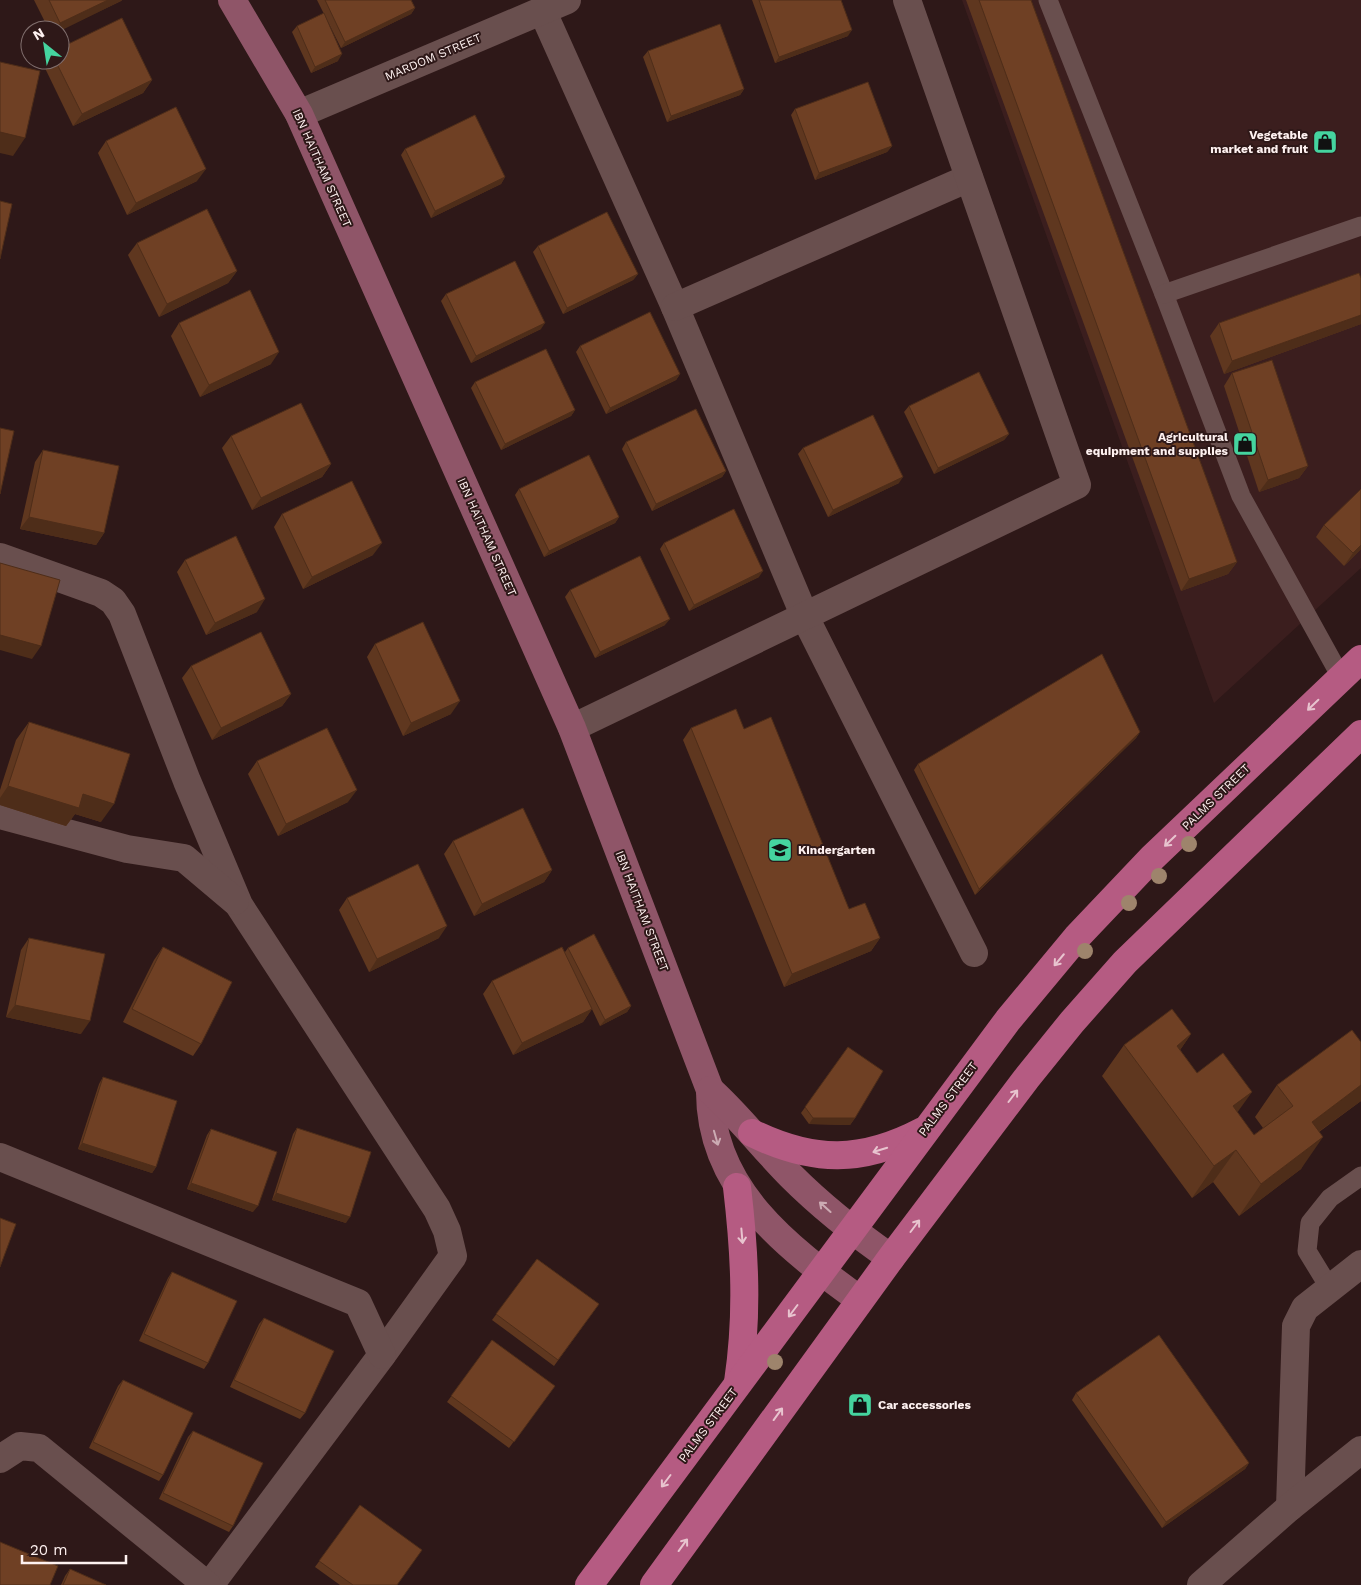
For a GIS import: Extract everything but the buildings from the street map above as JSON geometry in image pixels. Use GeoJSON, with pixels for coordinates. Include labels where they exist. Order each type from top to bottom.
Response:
{"type":"FeatureCollection","features":[{"type":"Feature","properties":{"kind":"main road","name":"IBN HAITHAM STREET"},"geometry":{"type":"LineString","coordinates":[[232,0],[299,114],[572,728],[710,1090]]}},
{"type":"Feature","properties":{"kind":"main road","name":"PALMS STREET"},"geometry":{"type":"LineString","coordinates":[[589,1585],[822,1272],[924,1130],[1008,1020],[1077,938],[1152,858],[1351,668]]}},
{"type":"Feature","properties":{"kind":"main road"},"geometry":{"type":"LineString","coordinates":[[654,1585],[860,1300],[1026,1079],[1114,976],[1361,734]]}},
{"type":"Feature","properties":{"kind":"main road"},"geometry":{"type":"LineString","coordinates":[[710,1090],[791,1176],[852,1231],[891,1258]]}},
{"type":"Feature","properties":{"kind":"main road"},"geometry":{"type":"LineString","coordinates":[[710,1090],[711,1118],[715,1138],[737,1187],[759,1215],[822,1272],[860,1300]]}},
{"type":"Feature","properties":{"kind":"main road"},"geometry":{"type":"LineString","coordinates":[[752,1133],[779,1146],[808,1154],[839,1156],[868,1153],[897,1145],[924,1130]]}},
{"type":"Feature","properties":{"kind":"main road"},"geometry":{"type":"LineString","coordinates":[[737,1187],[746,1268],[746,1308],[737,1385]]}},
{"type":"Feature","properties":{"kind":"street","name":"MARDOM STREET"},"geometry":{"type":"LineString","coordinates":[[299,114],[567,0]]}},
{"type":"Feature","properties":{"kind":"street"},"geometry":{"type":"LineString","coordinates":[[572,728],[1077,485],[907,0]]}},
{"type":"Feature","properties":{"kind":"street"},"geometry":{"type":"LineString","coordinates":[[542,10],[675,307],[805,617],[974,953]]}},
{"type":"Feature","properties":{"kind":"street"},"geometry":{"type":"LineString","coordinates":[[675,307],[969,178]]}},
{"type":"Feature","properties":{"kind":"street"},"geometry":{"type":"LineString","coordinates":[[0,557],[101,593],[113,601],[122,614],[187,781],[239,905],[437,1209],[447,1231],[452,1256],[382,1356],[209,1585],[39,1448],[20,1446],[0,1459]]}},
{"type":"Feature","properties":{"kind":"street"},"geometry":{"type":"LineString","coordinates":[[0,815],[127,849],[184,858],[239,905]]}},
{"type":"Feature","properties":{"kind":"street"},"geometry":{"type":"LineString","coordinates":[[0,1157],[358,1303],[382,1356]]}},
{"type":"Feature","properties":{"kind":"street"},"geometry":{"type":"LineString","coordinates":[[1290,1507],[1296,1326],[1305,1308],[1329,1287],[1361,1264]]}},
{"type":"Feature","properties":{"kind":"street"},"geometry":{"type":"LineString","coordinates":[[1201,1585],[1290,1507],[1361,1450]]}},
{"type":"Feature","properties":{"kind":"lane"},"geometry":{"type":"LineString","coordinates":[[1048,0],[1241,496],[1351,668]]}},
{"type":"Feature","properties":{"kind":"lane"},"geometry":{"type":"LineString","coordinates":[[1164,294],[1361,226]]}},
{"type":"Feature","properties":{"kind":"lane"},"geometry":{"type":"LineString","coordinates":[[1329,1287],[1307,1251],[1310,1223],[1330,1198],[1361,1176]]}},
{"type":"Feature","properties":{"kind":"shaded area"},"geometry":{"type":"Polygon","coordinates":[[[962,0],[1361,0],[1361,568],[1214,703],[962,0]]]}},
{"type":"Feature","properties":{"kind":"place","name":"Vegetable market and fruit"},"geometry":{"type":"Point","coordinates":[1325,142]}},
{"type":"Feature","properties":{"kind":"place","name":"Agricultural equipment and supplies"},"geometry":{"type":"Point","coordinates":[1245,444]}},
{"type":"Feature","properties":{"kind":"place","name":"Kindergarten"},"geometry":{"type":"Point","coordinates":[780,850]}},
{"type":"Feature","properties":{"kind":"place","name":"Car accessories"},"geometry":{"type":"Point","coordinates":[860,1405]}}]}
